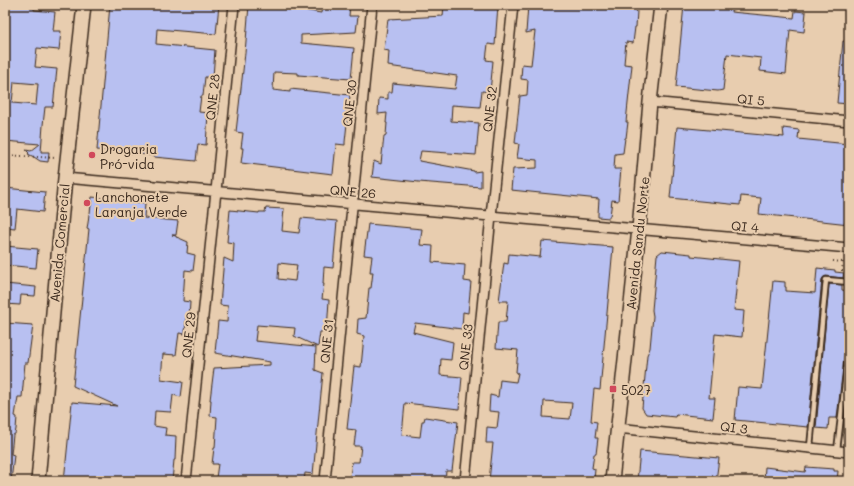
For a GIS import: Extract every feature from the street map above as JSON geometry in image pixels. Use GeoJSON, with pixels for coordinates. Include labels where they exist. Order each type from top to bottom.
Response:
{"type":"FeatureCollection","features":[{"type":"Feature","properties":{"kind":"main road","name":"Avenida Comercial"},"geometry":{"type":"LineString","coordinates":[[38,481],[65,178],[84,5]]}},
{"type":"Feature","properties":{"kind":"main road","name":"Avenida Sandu Norte"},"geometry":{"type":"LineString","coordinates":[[612,481],[661,5]]}},
{"type":"Feature","properties":{"kind":"street","name":"QNE 28"},"geometry":{"type":"LineString","coordinates":[[216,191],[234,5]]}},
{"type":"Feature","properties":{"kind":"street","name":"QNE 30"},"geometry":{"type":"LineString","coordinates":[[352,204],[372,5]]}},
{"type":"Feature","properties":{"kind":"street","name":"QNE 32"},"geometry":{"type":"LineString","coordinates":[[491,216],[513,5]]}},
{"type":"Feature","properties":{"kind":"street","name":"QI 5"},"geometry":{"type":"LineString","coordinates":[[650,102],[849,121]]}},
{"type":"Feature","properties":{"kind":"street","name":"QNE 26"},"geometry":{"type":"LineString","coordinates":[[65,178],[639,229]]}},
{"type":"Feature","properties":{"kind":"street","name":"QNE 29"},"geometry":{"type":"LineString","coordinates":[[186,481],[216,191]]}},
{"type":"Feature","properties":{"kind":"street","name":"QNE 31"},"geometry":{"type":"LineString","coordinates":[[325,481],[352,204]]}},
{"type":"Feature","properties":{"kind":"street","name":"QNE 33"},"geometry":{"type":"LineString","coordinates":[[465,481],[491,216]]}},
{"type":"Feature","properties":{"kind":"street","name":"QI 4"},"geometry":{"type":"LineString","coordinates":[[639,229],[849,248]]}},
{"type":"Feature","properties":{"kind":"street","name":"QI 3"},"geometry":{"type":"LineString","coordinates":[[617,428],[849,452]]}},
{"type":"Feature","properties":{"kind":"lane"},"geometry":{"type":"LineString","coordinates":[[810,447],[826,280],[849,282]]}},
{"type":"Feature","properties":{"kind":"lane"},"geometry":{"type":"LineString","coordinates":[[837,450],[849,351]]}},
{"type":"Feature","properties":{"kind":"path"},"geometry":{"type":"LineString","coordinates":[[5,155],[68,158]]}},
{"type":"Feature","properties":{"kind":"path"},"geometry":{"type":"LineString","coordinates":[[833,261],[849,263]]}},
{"type":"Feature","properties":{"kind":"path"},"geometry":{"type":"LineString","coordinates":[[842,271],[843,262]]}},
{"type":"Feature","properties":{"kind":"building"},"geometry":{"type":"Polygon","coordinates":[[[5,5],[34,5],[34,10],[55,12],[53,31],[61,31],[59,50],[37,48],[35,67],[57,69],[53,107],[45,107],[43,125],[41,152],[49,152],[48,162],[40,161],[28,154],[29,153],[26,150],[31,151],[40,144],[5,141],[5,5]],[[14,82],[12,103],[36,105],[38,84],[14,82]]]}},
{"type":"Feature","properties":{"kind":"building"},"geometry":{"type":"Polygon","coordinates":[[[110,5],[219,5],[216,34],[157,29],[156,44],[215,50],[213,77],[205,77],[203,96],[201,96],[199,112],[208,113],[206,145],[198,144],[196,161],[97,150],[110,5]]]}},
{"type":"Feature","properties":{"kind":"building"},"geometry":{"type":"Polygon","coordinates":[[[249,5],[274,8],[275,5],[303,5],[303,10],[321,13],[322,5],[350,5],[349,16],[358,16],[356,32],[301,35],[301,43],[354,48],[351,79],[274,72],[273,90],[290,92],[290,89],[350,95],[345,145],[336,144],[333,174],[241,163],[243,133],[236,132],[249,5]]]}},
{"type":"Feature","properties":{"kind":"building"},"geometry":{"type":"Polygon","coordinates":[[[444,5],[498,5],[495,45],[488,44],[486,60],[493,61],[490,92],[482,91],[480,107],[452,105],[451,121],[479,123],[476,155],[421,151],[419,161],[474,172],[481,171],[481,187],[372,177],[374,161],[381,164],[384,136],[386,135],[387,113],[378,114],[379,98],[388,99],[388,92],[392,92],[393,83],[455,89],[457,76],[388,66],[389,51],[384,50],[388,19],[443,16],[444,5]]]}},
{"type":"Feature","properties":{"kind":"building"},"geometry":{"type":"Polygon","coordinates":[[[528,5],[637,5],[636,27],[633,43],[626,42],[624,64],[632,65],[626,122],[628,122],[626,138],[623,153],[615,154],[614,169],[621,169],[618,201],[612,200],[609,218],[598,217],[599,199],[511,190],[513,169],[537,168],[537,160],[517,158],[519,144],[515,143],[520,96],[527,95],[528,80],[521,79],[522,64],[531,65],[535,31],[526,33],[528,5]]]}},
{"type":"Feature","properties":{"kind":"building"},"geometry":{"type":"Polygon","coordinates":[[[684,5],[732,5],[731,12],[794,18],[795,11],[806,12],[804,32],[790,30],[786,74],[760,71],[761,58],[727,54],[723,90],[718,91],[676,87],[684,5]]]}},
{"type":"Feature","properties":{"kind":"building"},"geometry":{"type":"Polygon","coordinates":[[[843,41],[849,42],[849,104],[837,103],[843,41]]]}},
{"type":"Feature","properties":{"kind":"building"},"geometry":{"type":"Polygon","coordinates":[[[677,127],[784,137],[783,128],[799,130],[798,139],[849,144],[849,224],[759,214],[761,198],[741,196],[740,205],[670,198],[677,127]]]}},
{"type":"Feature","properties":{"kind":"building"},"geometry":{"type":"Polygon","coordinates":[[[5,188],[45,192],[43,212],[17,209],[15,228],[5,227],[5,188]]]}},
{"type":"Feature","properties":{"kind":"building"},"geometry":{"type":"Polygon","coordinates":[[[92,197],[145,203],[144,218],[178,221],[176,235],[172,235],[188,242],[187,253],[195,255],[193,271],[185,270],[183,301],[190,302],[189,318],[186,318],[185,334],[179,333],[176,355],[163,354],[161,379],[183,382],[181,397],[173,395],[171,412],[155,411],[154,426],[166,428],[165,435],[176,436],[172,481],[64,481],[72,402],[117,406],[73,386],[89,229],[87,228],[92,197]]]}},
{"type":"Feature","properties":{"kind":"building"},"geometry":{"type":"Polygon","coordinates":[[[266,208],[284,209],[282,231],[299,233],[301,218],[337,221],[333,268],[324,267],[322,299],[329,300],[327,331],[320,332],[318,347],[294,336],[295,328],[257,325],[255,341],[316,347],[315,370],[323,373],[313,474],[305,473],[304,481],[235,481],[236,480],[216,478],[218,464],[212,464],[215,448],[217,417],[210,416],[210,400],[214,368],[270,365],[270,362],[215,353],[218,321],[227,322],[228,306],[220,305],[224,258],[233,262],[234,243],[227,242],[230,210],[259,213],[265,212],[266,208]],[[279,263],[278,279],[295,281],[297,265],[279,263]]]}},
{"type":"Feature","properties":{"kind":"building"},"geometry":{"type":"Polygon","coordinates":[[[368,224],[422,229],[420,245],[433,246],[432,262],[465,265],[464,281],[471,282],[468,313],[463,312],[462,329],[415,323],[413,332],[453,342],[451,360],[441,359],[440,375],[462,377],[459,409],[405,403],[402,435],[420,437],[422,421],[424,421],[425,417],[458,422],[452,471],[446,471],[445,481],[373,481],[374,480],[350,477],[352,462],[359,462],[361,446],[354,446],[356,430],[347,429],[354,366],[361,367],[364,336],[357,334],[358,319],[366,318],[369,288],[371,288],[373,272],[370,272],[372,256],[364,255],[368,224]]]}},
{"type":"Feature","properties":{"kind":"building"},"geometry":{"type":"Polygon","coordinates":[[[542,241],[613,247],[600,390],[594,389],[591,421],[597,422],[595,438],[598,438],[592,468],[595,469],[594,481],[489,481],[493,443],[486,443],[487,427],[497,428],[499,412],[489,411],[490,395],[498,397],[500,380],[516,382],[518,373],[516,372],[518,350],[496,348],[498,322],[506,322],[508,301],[499,301],[504,263],[508,264],[509,254],[540,257],[542,241]],[[544,401],[543,417],[570,419],[572,403],[544,401]]]}},
{"type":"Feature","properties":{"kind":"building"},"geometry":{"type":"Polygon","coordinates":[[[5,246],[38,249],[36,268],[5,265],[5,246]]]}},
{"type":"Feature","properties":{"kind":"building"},"geometry":{"type":"Polygon","coordinates":[[[662,251],[691,254],[691,256],[739,261],[734,310],[744,311],[742,337],[715,334],[709,398],[715,398],[713,418],[676,414],[675,417],[646,414],[642,408],[647,355],[650,348],[657,255],[662,251]]]}},
{"type":"Feature","properties":{"kind":"building"},"geometry":{"type":"Polygon","coordinates":[[[817,268],[835,270],[835,272],[844,273],[843,278],[826,276],[822,279],[808,427],[735,420],[738,387],[762,389],[773,281],[785,282],[786,291],[815,293],[817,268]]]}},
{"type":"Feature","properties":{"kind":"building"},"geometry":{"type":"Polygon","coordinates":[[[5,284],[36,287],[35,296],[21,295],[20,305],[5,304],[5,284]]]}},
{"type":"Feature","properties":{"kind":"building"},"geometry":{"type":"Polygon","coordinates":[[[829,284],[842,285],[842,290],[849,291],[849,316],[837,418],[829,418],[828,429],[816,428],[829,284]]]}},
{"type":"Feature","properties":{"kind":"building"},"geometry":{"type":"Polygon","coordinates":[[[5,323],[33,325],[28,363],[25,363],[22,397],[18,397],[15,416],[17,417],[11,454],[14,455],[11,481],[5,481],[5,323]]]}},
{"type":"Feature","properties":{"kind":"building"},"geometry":{"type":"Polygon","coordinates":[[[640,451],[719,458],[716,481],[637,481],[640,451]]]}},
{"type":"Feature","properties":{"kind":"building"},"geometry":{"type":"Polygon","coordinates":[[[765,467],[805,472],[806,467],[834,469],[834,471],[838,471],[837,481],[764,481],[765,467]]]}},
{"type":"Feature","properties":{"kind":"place","name":"Drogaria Pró-vida"},"geometry":{"type":"Point","coordinates":[92,155]}},
{"type":"Feature","properties":{"kind":"place","name":"Lanchonete Laranja Verde"},"geometry":{"type":"Point","coordinates":[87,203]}},
{"type":"Feature","properties":{"kind":"place","name":"5027"},"geometry":{"type":"Point","coordinates":[613,389]}}]}
